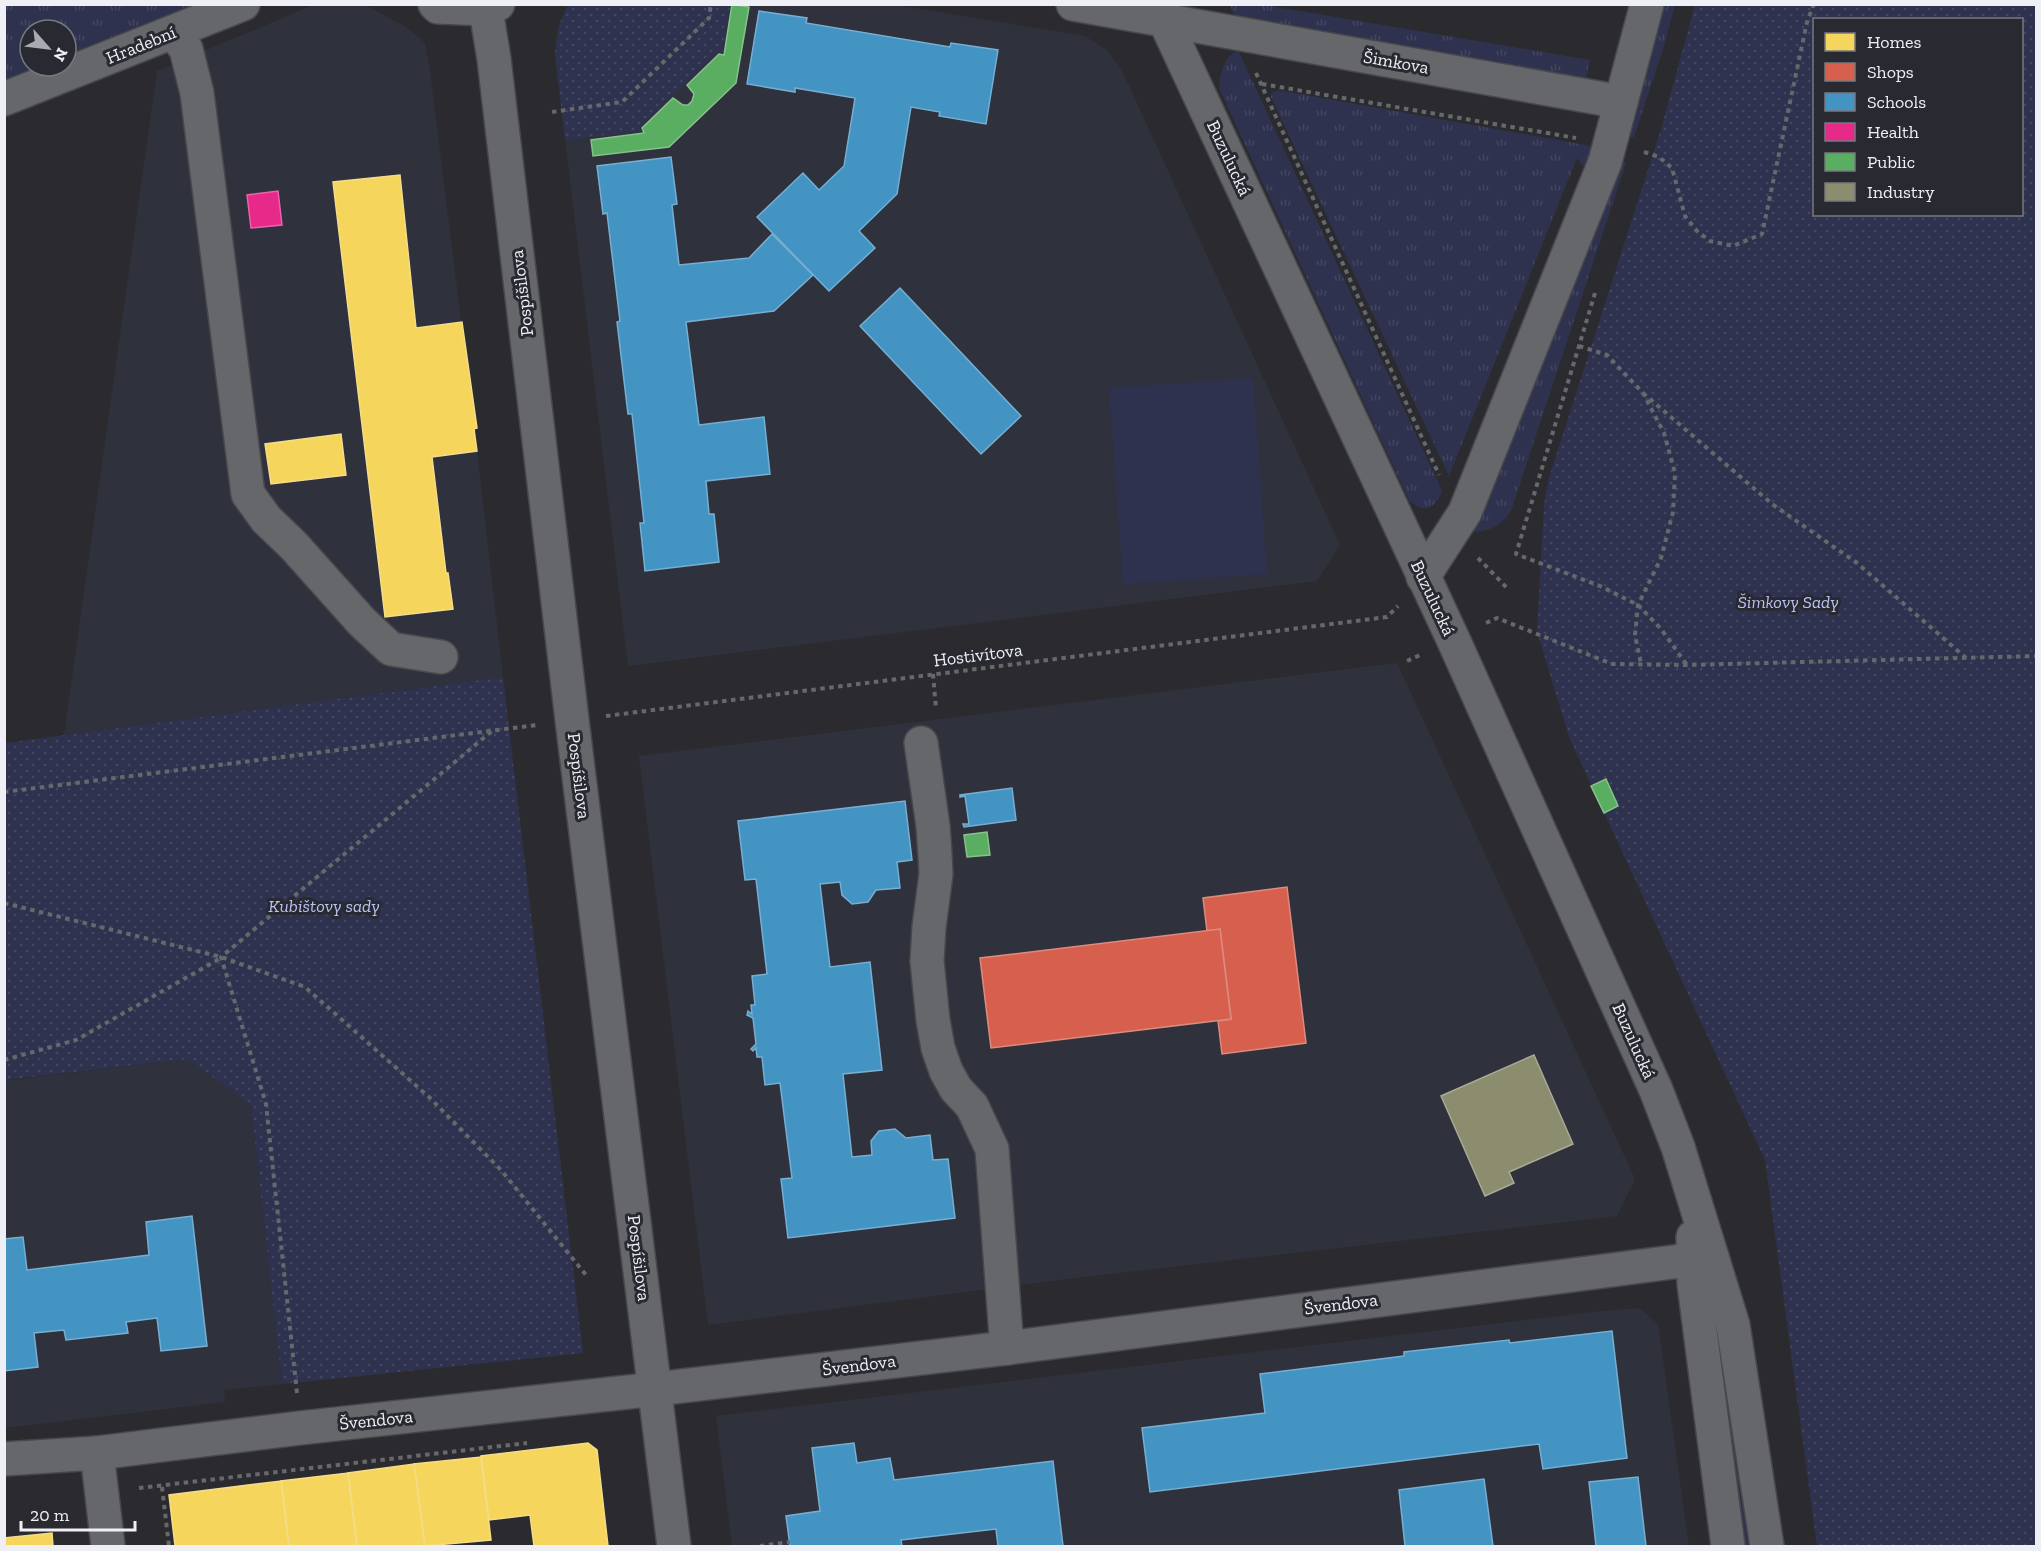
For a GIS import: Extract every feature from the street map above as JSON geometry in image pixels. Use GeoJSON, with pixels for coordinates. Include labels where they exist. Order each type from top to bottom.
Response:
{"type":"FeatureCollection","features":[{"type":"Feature","properties":{"kind":"street","name":"Hradební"},"geometry":{"type":"LineString","coordinates":[[4,99],[243,4]]}},
{"type":"Feature","properties":{"kind":"street"},"geometry":{"type":"LineString","coordinates":[[435,4],[438,7],[490,6]]}},
{"type":"Feature","properties":{"kind":"street","name":"Šimkova"},"geometry":{"type":"LineString","coordinates":[[1072,4],[1161,12],[1236,34],[1622,102]]}},
{"type":"Feature","properties":{"kind":"street"},"geometry":{"type":"LineString","coordinates":[[1423,577],[1465,512],[1588,206],[1605,162],[1647,4]]}},
{"type":"Feature","properties":{"kind":"street","name":"Pospíšilova"},"geometry":{"type":"LineString","coordinates":[[490,6],[495,70],[572,720],[674,1546]]}},
{"type":"Feature","properties":{"kind":"street","name":"Buzulucká"},"geometry":{"type":"LineString","coordinates":[[1161,12],[1453,639],[1656,1090],[1678,1147],[1693,1199],[1702,1258],[1732,1325],[1767,1546]]}},
{"type":"Feature","properties":{"kind":"street"},"geometry":{"type":"LineString","coordinates":[[173,32],[186,49],[197,93],[248,494],[266,519],[294,546],[362,622],[391,649],[441,657]]}},
{"type":"Feature","properties":{"kind":"street"},"geometry":{"type":"LineString","coordinates":[[921,743],[933,826],[936,874],[927,961],[933,1020],[938,1048],[946,1071],[956,1089],[972,1106],[992,1149],[1007,1348]]}},
{"type":"Feature","properties":{"kind":"street","name":"Buzulucká"},"geometry":{"type":"LineString","coordinates":[[1702,1258],[1694,1284],[1728,1546]]}},
{"type":"Feature","properties":{"kind":"street","name":"Švendova"},"geometry":{"type":"LineString","coordinates":[[4,1460],[97,1453],[1007,1348],[1702,1258]]}},
{"type":"Feature","properties":{"kind":"street"},"geometry":{"type":"LineString","coordinates":[[97,1453],[108,1546]]}},
{"type":"Feature","properties":{"kind":"path"},"geometry":{"type":"LineString","coordinates":[[552,112],[622,102],[709,18],[711,4]]}},
{"type":"Feature","properties":{"kind":"path"},"geometry":{"type":"LineString","coordinates":[[1507,588],[1476,556],[1262,84],[1610,144],[1659,157],[1672,168],[1685,216],[1697,231],[1710,241],[1734,246],[1762,234],[1807,22],[1814,4]]}},
{"type":"Feature","properties":{"kind":"path"},"geometry":{"type":"LineString","coordinates":[[1687,665],[1661,629],[1638,605],[1600,586],[1516,554],[1580,344],[1606,355],[1643,393],[1772,504],[1857,563],[1967,658]]}},
{"type":"Feature","properties":{"kind":"path"},"geometry":{"type":"LineString","coordinates":[[1641,664],[1635,635],[1638,605],[1661,558],[1673,512],[1675,473],[1664,433],[1643,393]]}},
{"type":"Feature","properties":{"kind":"path","name":"Hostivítova"},"geometry":{"type":"LineString","coordinates":[[572,720],[1387,617]]}},
{"type":"Feature","properties":{"kind":"path"},"geometry":{"type":"LineString","coordinates":[[1453,639],[1497,618],[1612,664],[1687,665],[2037,656]]}},
{"type":"Feature","properties":{"kind":"path"},"geometry":{"type":"LineString","coordinates":[[4,792],[522,727]]}},
{"type":"Feature","properties":{"kind":"path"},"geometry":{"type":"LineString","coordinates":[[4,1060],[76,1040],[221,957],[492,730]]}},
{"type":"Feature","properties":{"kind":"path"},"geometry":{"type":"LineString","coordinates":[[4,903],[221,957],[305,987],[429,1097],[501,1170],[586,1275]]}},
{"type":"Feature","properties":{"kind":"path"},"geometry":{"type":"LineString","coordinates":[[221,957],[266,1104],[300,1428]]}},
{"type":"Feature","properties":{"kind":"path"},"geometry":{"type":"LineString","coordinates":[[169,1546],[162,1487],[533,1442]]}},
{"type":"Feature","properties":{"kind":"path"},"geometry":{"type":"LineString","coordinates":[[760,1546],[790,1542]]}},
{"type":"Feature","properties":{"kind":"shaded area"},"geometry":{"type":"Polygon","coordinates":[[[313,5],[365,5],[406,27],[425,43],[464,345],[467,345],[477,428],[474,429],[503,677],[64,735],[157,71],[313,5]]]}},
{"type":"Feature","properties":{"kind":"shaded area"},"geometry":{"type":"Polygon","coordinates":[[[568,5],[896,5],[1085,36],[1108,51],[1123,73],[1340,545],[1317,581],[628,666],[555,54],[558,28],[568,5]]]}},
{"type":"Feature","properties":{"kind":"shaded area"},"geometry":{"type":"Polygon","coordinates":[[[1397,663],[1635,1179],[1617,1216],[1075,1278],[708,1325],[639,756],[1397,663]]]}},
{"type":"Feature","properties":{"kind":"shaded area"},"geometry":{"type":"Polygon","coordinates":[[[188,1059],[251,1105],[282,1384],[224,1390],[225,1402],[5,1428],[4,1081],[188,1059]]]}},
{"type":"Feature","properties":{"kind":"shaded area"},"geometry":{"type":"Polygon","coordinates":[[[1639,1308],[1658,1324],[1689,1546],[732,1546],[716,1416],[1639,1308]]]}},
{"type":"Feature","properties":{"kind":"green space"},"geometry":{"type":"Polygon","coordinates":[[[568,4],[730,5],[722,53],[718,52],[640,127],[641,131],[565,140],[555,54],[558,28],[568,4]]]}},
{"type":"Feature","properties":{"kind":"green space"},"geometry":{"type":"Polygon","coordinates":[[[5,5],[201,5],[78,52],[78,18],[18,18],[18,76],[5,81],[5,5]]]}},
{"type":"Feature","properties":{"kind":"green space"},"geometry":{"type":"Polygon","coordinates":[[[1230,5],[1264,5],[1590,60],[1585,83],[1238,23],[1230,5]]]}},
{"type":"Feature","properties":{"kind":"green space"},"geometry":{"type":"Polygon","coordinates":[[[1661,5],[1675,5],[1634,137],[1627,137],[1661,5]]]}},
{"type":"Feature","properties":{"kind":"green space","name":"Šimkovy Sady"},"geometry":{"type":"Polygon","coordinates":[[[1695,5],[2036,5],[2036,1546],[1817,1546],[1765,1160],[1569,737],[1537,631],[1544,505],[1548,481],[1661,129],[1695,5]]]}},
{"type":"Feature","properties":{"kind":"green space"},"geometry":{"type":"Polygon","coordinates":[[[1238,50],[1442,491],[1436,502],[1428,508],[1414,505],[1409,500],[1219,88],[1226,61],[1238,50]]]}},
{"type":"Feature","properties":{"kind":"green space"},"geometry":{"type":"Polygon","coordinates":[[[1278,90],[1602,148],[1591,176],[1577,158],[1449,476],[1271,97],[1271,93],[1278,90]]]}},
{"type":"Feature","properties":{"kind":"green space"},"geometry":{"type":"Polygon","coordinates":[[[1622,162],[1626,163],[1511,511],[1494,527],[1472,532],[1622,162]]]}},
{"type":"Feature","properties":{"kind":"green space"},"geometry":{"type":"Polygon","coordinates":[[[1253,378],[1267,574],[1123,584],[1109,388],[1253,378]]]}},
{"type":"Feature","properties":{"kind":"green space","name":"Kubištovy sady"},"geometry":{"type":"Polygon","coordinates":[[[503,677],[583,1353],[282,1384],[251,1105],[188,1059],[5,1080],[5,743],[503,677]]]}},
{"type":"Feature","properties":{"kind":"green space"},"geometry":{"type":"Polygon","coordinates":[[[1714,1325],[1720,1327],[1751,1546],[1740,1546],[1714,1325]]]}},
{"type":"Feature","properties":{"kind":"building: Homes"},"geometry":{"type":"Polygon","coordinates":[[[400,175],[416,328],[462,322],[477,428],[474,429],[477,451],[432,457],[446,573],[448,573],[453,609],[385,617],[333,182],[400,175]]]}},
{"type":"Feature","properties":{"kind":"building: Homes"},"geometry":{"type":"Polygon","coordinates":[[[341,434],[346,475],[271,484],[265,444],[341,434]]]}},
{"type":"Feature","properties":{"kind":"building: Homes"},"geometry":{"type":"Polygon","coordinates":[[[588,1443],[597,1450],[608,1546],[534,1546],[530,1515],[489,1520],[481,1456],[588,1443]]]}},
{"type":"Feature","properties":{"kind":"building: Homes"},"geometry":{"type":"Polygon","coordinates":[[[481,1457],[491,1540],[425,1546],[414,1464],[481,1457]]]}},
{"type":"Feature","properties":{"kind":"building: Homes"},"geometry":{"type":"Polygon","coordinates":[[[414,1464],[425,1546],[357,1546],[348,1473],[414,1464]]]}},
{"type":"Feature","properties":{"kind":"building: Homes"},"geometry":{"type":"Polygon","coordinates":[[[348,1473],[357,1546],[289,1546],[281,1481],[348,1473]]]}},
{"type":"Feature","properties":{"kind":"building: Homes"},"geometry":{"type":"Polygon","coordinates":[[[281,1481],[289,1546],[175,1546],[169,1495],[281,1481]]]}},
{"type":"Feature","properties":{"kind":"building: Homes"},"geometry":{"type":"Polygon","coordinates":[[[52,1533],[53,1546],[4,1546],[4,1538],[52,1533]]]}},
{"type":"Feature","properties":{"kind":"building: Shops"},"geometry":{"type":"Polygon","coordinates":[[[1287,887],[1306,1043],[1222,1054],[1218,1021],[1231,1019],[1220,929],[1207,931],[1203,898],[1287,887]]]}},
{"type":"Feature","properties":{"kind":"building: Shops"},"geometry":{"type":"Polygon","coordinates":[[[1220,929],[1231,1019],[991,1048],[980,958],[1220,929]]]}},
{"type":"Feature","properties":{"kind":"building: Schools"},"geometry":{"type":"Polygon","coordinates":[[[759,11],[807,18],[806,23],[950,47],[951,43],[998,50],[986,124],[939,116],[940,112],[911,107],[897,194],[859,231],[875,248],[829,291],[757,217],[803,173],[819,190],[844,166],[855,98],[795,88],[795,92],[747,84],[759,11]]]}},
{"type":"Feature","properties":{"kind":"building: Schools"},"geometry":{"type":"Polygon","coordinates":[[[671,157],[677,204],[672,205],[679,265],[749,258],[772,234],[813,275],[774,311],[686,322],[699,425],[764,417],[770,474],[706,481],[709,514],[714,514],[719,562],[645,571],[640,523],[644,523],[632,414],[628,414],[607,213],[603,214],[597,166],[671,157]]]}},
{"type":"Feature","properties":{"kind":"building: Schools"},"geometry":{"type":"Polygon","coordinates":[[[900,288],[1021,416],[981,454],[860,326],[900,288]]]}},
{"type":"Feature","properties":{"kind":"building: Schools"},"geometry":{"type":"Polygon","coordinates":[[[1012,788],[1016,820],[964,827],[963,824],[969,824],[965,796],[960,797],[960,795],[1012,788]]]}},
{"type":"Feature","properties":{"kind":"building: Schools"},"geometry":{"type":"Polygon","coordinates":[[[905,801],[912,860],[897,862],[900,888],[876,890],[868,902],[852,904],[842,895],[840,882],[820,884],[830,967],[870,962],[882,1070],[843,1074],[852,1157],[872,1155],[871,1141],[879,1131],[895,1129],[906,1138],[930,1135],[933,1160],[948,1159],[955,1218],[788,1238],[781,1179],[792,1178],[780,1083],[765,1085],[762,1057],[757,1057],[756,1048],[753,1051],[751,1049],[756,1044],[753,1018],[747,1015],[748,1011],[752,1014],[751,1005],[755,1005],[752,976],[767,974],[756,879],[745,880],[738,821],[905,801]]]}},
{"type":"Feature","properties":{"kind":"building: Schools"},"geometry":{"type":"Polygon","coordinates":[[[192,1216],[207,1346],[161,1351],[157,1318],[126,1322],[128,1333],[66,1340],[64,1330],[34,1333],[38,1367],[4,1371],[4,1239],[23,1237],[27,1270],[149,1255],[146,1222],[192,1216]]]}},
{"type":"Feature","properties":{"kind":"building: Schools"},"geometry":{"type":"Polygon","coordinates":[[[1612,1331],[1627,1458],[1543,1469],[1539,1444],[1150,1492],[1142,1428],[1265,1413],[1260,1374],[1404,1356],[1404,1352],[1612,1331]]]}},
{"type":"Feature","properties":{"kind":"building: Schools"},"geometry":{"type":"Polygon","coordinates":[[[854,1443],[857,1463],[890,1458],[894,1480],[1053,1461],[1063,1546],[998,1546],[996,1529],[901,1540],[902,1546],[790,1546],[786,1516],[820,1511],[812,1448],[854,1443]]]}},
{"type":"Feature","properties":{"kind":"building: Schools"},"geometry":{"type":"Polygon","coordinates":[[[1638,1477],[1646,1546],[1596,1546],[1589,1482],[1638,1477]]]}},
{"type":"Feature","properties":{"kind":"building: Schools"},"geometry":{"type":"Polygon","coordinates":[[[1484,1479],[1493,1546],[1405,1546],[1399,1490],[1484,1479]]]}},
{"type":"Feature","properties":{"kind":"building: Health"},"geometry":{"type":"Polygon","coordinates":[[[278,191],[282,225],[251,228],[247,195],[278,191]]]}},
{"type":"Feature","properties":{"kind":"building: Public"},"geometry":{"type":"Polygon","coordinates":[[[732,4],[749,7],[736,83],[669,147],[593,156],[591,140],[644,133],[642,128],[673,98],[683,105],[688,105],[692,101],[694,94],[687,85],[719,54],[724,55],[732,4]]]}},
{"type":"Feature","properties":{"kind":"building: Public"},"geometry":{"type":"Polygon","coordinates":[[[1606,779],[1618,806],[1604,813],[1591,786],[1606,779]]]}},
{"type":"Feature","properties":{"kind":"building: Public"},"geometry":{"type":"Polygon","coordinates":[[[987,832],[990,855],[967,857],[964,835],[987,832]]]}},
{"type":"Feature","properties":{"kind":"building: Industry"},"geometry":{"type":"Polygon","coordinates":[[[1534,1055],[1573,1144],[1509,1172],[1514,1183],[1485,1196],[1441,1096],[1534,1055]]]}}]}
